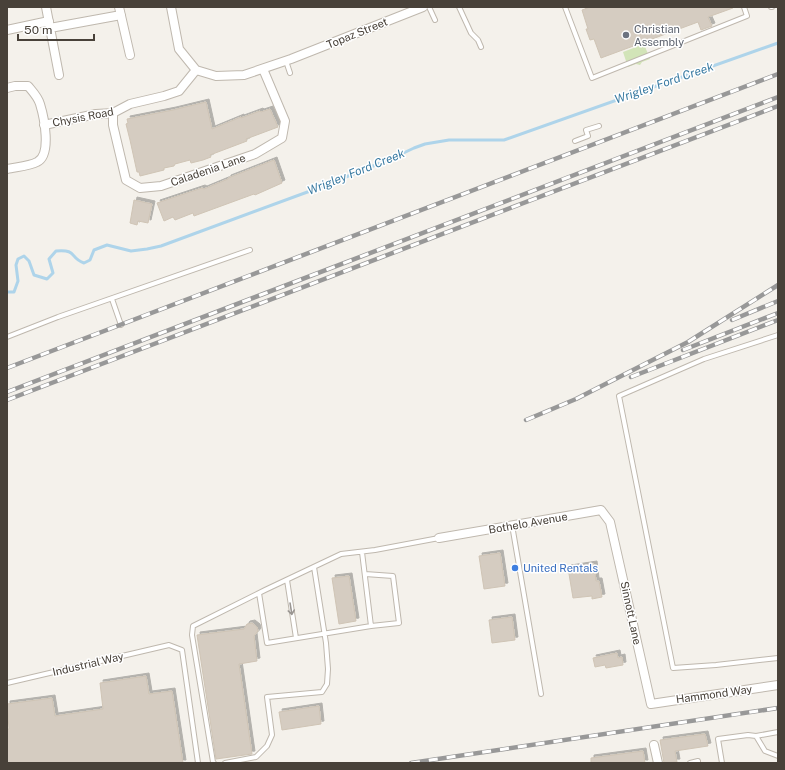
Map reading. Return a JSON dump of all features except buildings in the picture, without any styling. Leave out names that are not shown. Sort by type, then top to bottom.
[{"type":"street","points":[[46,7],[59,75]]},
{"type":"street","points":[[171,7],[179,49],[196,70]]},
{"type":"street","name":"Topaz Street","points":[[196,70],[216,76],[244,75],[288,60],[423,7]]},
{"type":"street","points":[[7,30],[50,24],[120,11],[130,55]]},
{"type":"street","name":"Caladenia Lane","points":[[113,113],[113,125],[126,180],[140,188],[160,186],[255,154],[282,138],[285,121],[263,68]]},
{"type":"street","name":"Chysis Road","points":[[7,88],[15,86],[28,86],[36,94],[40,104],[44,125],[96,114],[113,113],[130,104],[179,91],[196,70]]},
{"type":"street","points":[[7,169],[38,162],[43,156],[46,147],[44,125]]},
{"type":"street","name":"Bothelo Avenue","points":[[439,538],[601,510],[610,522]]},
{"type":"street","name":"Sinnott Lane","points":[[610,522],[651,704]]},
{"type":"street","name":"Hammond Way","points":[[651,704],[778,685]]},
{"type":"street","points":[[654,745],[658,763]]},
{"type":"lane","points":[[429,7],[435,20]]},
{"type":"lane","points":[[459,7],[471,33],[478,40],[481,47]]},
{"type":"lane","points":[[565,7],[592,78],[747,16],[744,7]]},
{"type":"lane","points":[[288,60],[290,73]]},
{"type":"lane","points":[[575,141],[588,136],[586,130],[599,126]]},
{"type":"lane","points":[[7,337],[250,250]]},
{"type":"lane","points":[[112,299],[121,325]]},
{"type":"lane","points":[[778,335],[704,359],[619,396],[673,668],[778,658]]},
{"type":"lane","points":[[512,526],[541,694]]},
{"type":"lane","points":[[214,763],[192,635],[193,626],[341,554],[362,552],[439,538]]},
{"type":"lane","points":[[362,552],[372,626]]},
{"type":"lane","points":[[225,763],[256,757],[267,746],[272,735],[267,697],[322,692],[327,684],[328,669],[314,567]]},
{"type":"lane","points":[[259,593],[267,643],[399,623],[393,576],[365,574]]},
{"type":"lane","points":[[286,580],[296,638]]},
{"type":"lane","name":"Industrial Way","points":[[7,683],[169,645],[182,650],[198,763]]},
{"type":"lane","points":[[722,763],[718,739],[748,735],[756,736],[778,732]]},
{"type":"lane","points":[[756,736],[765,751],[778,756]]},
{"type":"lane","points":[[690,763],[698,761],[698,763]]},
{"type":"green space","points":[[644,44],[650,59],[642,62],[640,65],[636,64],[628,67],[623,52]]},
{"type":"waterway","name":"Wrigley Ford Creek","points":[[7,292],[14,292],[18,281],[16,265],[18,259],[24,256],[29,261],[34,275],[47,279],[53,273],[49,259],[56,251],[68,251],[76,259],[84,263],[90,260],[94,250],[107,245],[131,251],[161,246],[321,187],[425,144],[449,140],[504,140],[778,43]]},
{"type":"railway","points":[[7,368],[778,74]]},
{"type":"railway","points":[[7,392],[778,97]]},
{"type":"railway","points":[[7,400],[778,106]]},
{"type":"railway","points":[[526,420],[576,399],[688,342],[778,285]]},
{"type":"railway","points":[[732,320],[778,301]]},
{"type":"railway","points":[[683,350],[778,313]]},
{"type":"railway","points":[[631,377],[778,320]]},
{"type":"railway","points":[[411,763],[778,708]]},
{"type":"place","name":"Christian Assembly","points":[[626,35]]},
{"type":"place","name":"United Rentals","points":[[515,568]]}]
